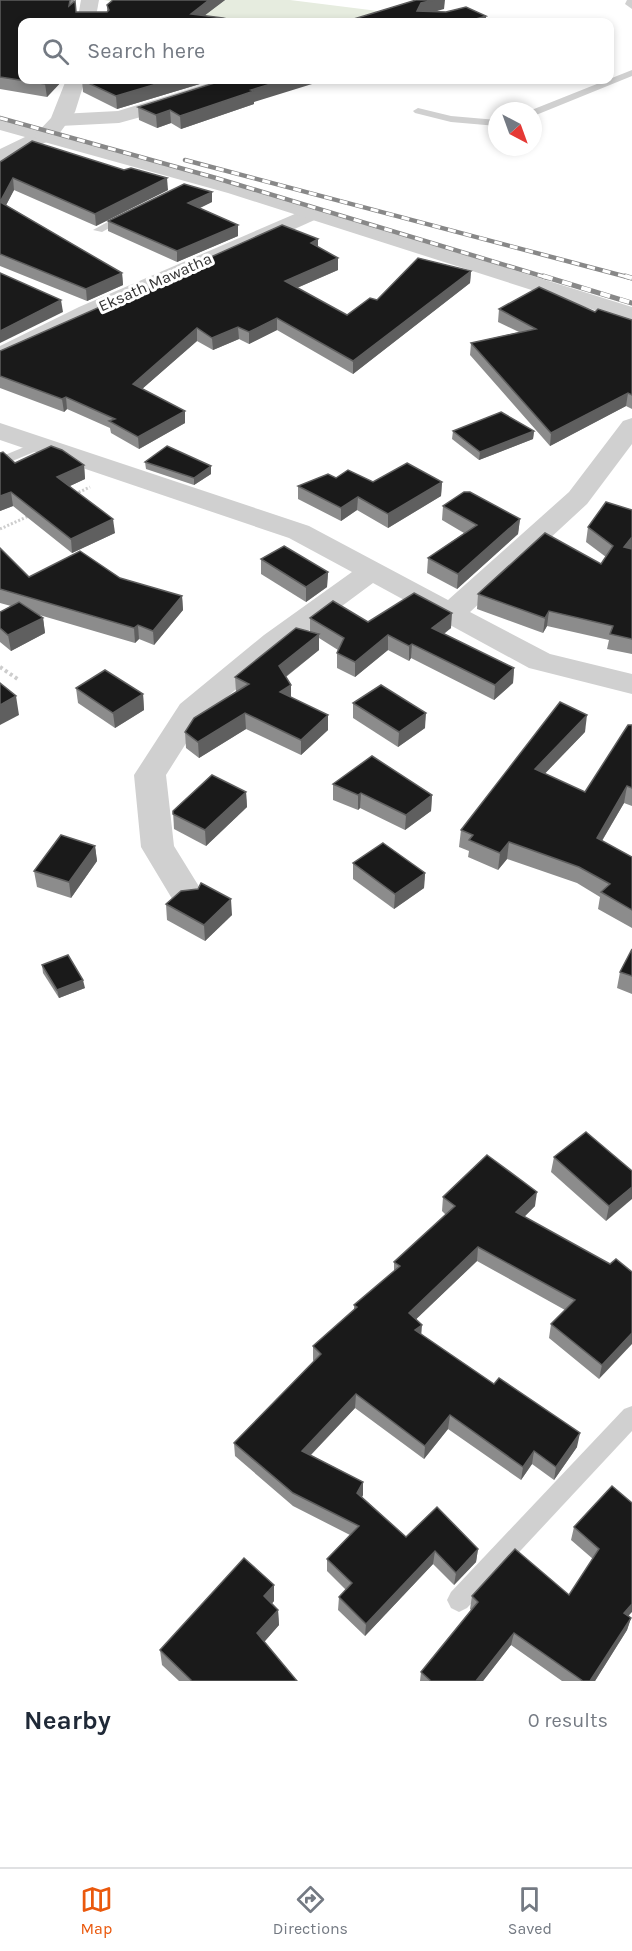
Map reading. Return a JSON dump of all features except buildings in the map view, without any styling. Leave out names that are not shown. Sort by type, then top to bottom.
[{"type":"street","points":[[90,0],[90,18]]},
{"type":"street","points":[[0,158],[52,131],[71,98],[74,84]]},
{"type":"street","points":[[60,120],[119,117],[224,84]]},
{"type":"street","points":[[0,124],[312,213],[632,315]]},
{"type":"street","name":"Eksath Mawatha","points":[[0,355],[87,312],[312,213]]},
{"type":"street","points":[[65,302],[87,312]]},
{"type":"street","points":[[451,613],[578,498],[632,426]]},
{"type":"street","points":[[0,431],[118,474],[299,532],[540,661],[632,684]]},
{"type":"street","points":[[186,893],[158,847],[150,775],[191,711],[274,642],[372,570]]},
{"type":"lane","points":[[631,0],[629,4],[632,6]]},
{"type":"lane","points":[[614,80],[632,73]]},
{"type":"lane","points":[[542,109],[605,84]]},
{"type":"lane","points":[[418,111],[451,119],[488,122]]},
{"type":"lane","points":[[182,190],[202,182]]},
{"type":"lane","points":[[98,230],[141,209]]},
{"type":"lane","points":[[0,462],[39,445]]},
{"type":"lane","points":[[459,1600],[632,1416]]},
{"type":"path","points":[[71,496],[118,474]]},
{"type":"path","points":[[0,530],[35,513]]},
{"type":"path","points":[[0,667],[19,680]]},
{"type":"shaded area","points":[[104,0],[290,0],[386,12],[375,18],[192,18]]},
{"type":"railway","points":[[0,118],[216,178],[548,278]]},
{"type":"railway","points":[[185,160],[631,278]]},
{"type":"railway","points":[[543,276],[632,303]]},
{"type":"railway","points":[[625,276],[632,278]]}]
